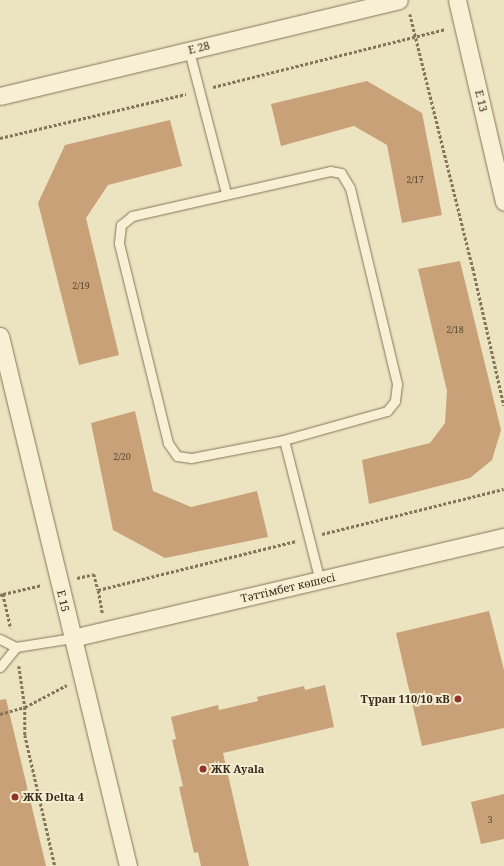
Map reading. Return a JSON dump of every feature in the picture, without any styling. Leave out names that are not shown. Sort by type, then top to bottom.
[{"type":"street","name":"E 13","points":[[457,0],[504,202]]},
{"type":"street","name":"E 28","points":[[0,96],[189,51],[403,4]]},
{"type":"street","name":"E 15","points":[[0,336],[128,866]]},
{"type":"street","name":"Тәттімбет көшесі","points":[[72,638],[504,537]]},
{"type":"lane","points":[[189,51],[198,91],[226,193]]},
{"type":"lane","points":[[330,171],[341,173],[350,188],[396,384],[395,400],[387,411],[284,440],[191,458],[177,456],[168,443],[121,250],[121,225],[132,216],[226,193],[330,171]]},
{"type":"lane","points":[[284,440],[320,581]]},
{"type":"lane","points":[[0,638],[16,647],[72,638]]},
{"type":"lane","points":[[0,667],[16,647]]},
{"type":"path","points":[[403,4],[416,35],[504,406]]},
{"type":"path","points":[[0,138],[198,91],[416,35],[463,25]]},
{"type":"path","points":[[105,630],[98,590],[504,489]]},
{"type":"path","points":[[0,595],[3,594],[16,647],[25,707],[25,736],[55,866]]},
{"type":"path","points":[[0,714],[25,707],[82,677]]},
{"type":"building","points":[[367,81],[422,113],[442,215],[402,223],[387,145],[354,126],[281,146],[271,104]]},
{"type":"building","points":[[170,120],[182,166],[108,185],[86,218],[119,355],[79,365],[38,203],[65,145]]},
{"type":"building","points":[[460,261],[501,430],[492,460],[470,478],[369,504],[362,460],[430,443],[445,423],[447,391],[418,269]]},
{"type":"building","points":[[135,411],[153,491],[191,507],[257,491],[268,537],[165,558],[113,530],[91,423]]},
{"type":"building","name":"Тұран 110/10 кВ","points":[[489,611],[504,670],[504,728],[422,746],[396,633]]},
{"type":"building","name":"ЖК Ayala","points":[[325,685],[334,727],[223,753],[249,866],[201,866],[198,852],[194,853],[179,787],[183,786],[172,740],[176,739],[171,717],[218,705],[219,710],[258,701],[257,697],[304,686],[305,690]]},
{"type":"building","name":"ЖК Delta 4","points":[[6,699],[46,866],[0,866],[0,700]]},
{"type":"building","points":[[504,794],[504,839],[481,844],[471,802]]},
{"type":"place","name":"Тұран 110/10 кВ","points":[[458,699]]},
{"type":"place","name":"ЖК Ayala","points":[[203,769]]},
{"type":"place","name":"ЖК Delta 4","points":[[15,797]]}]
